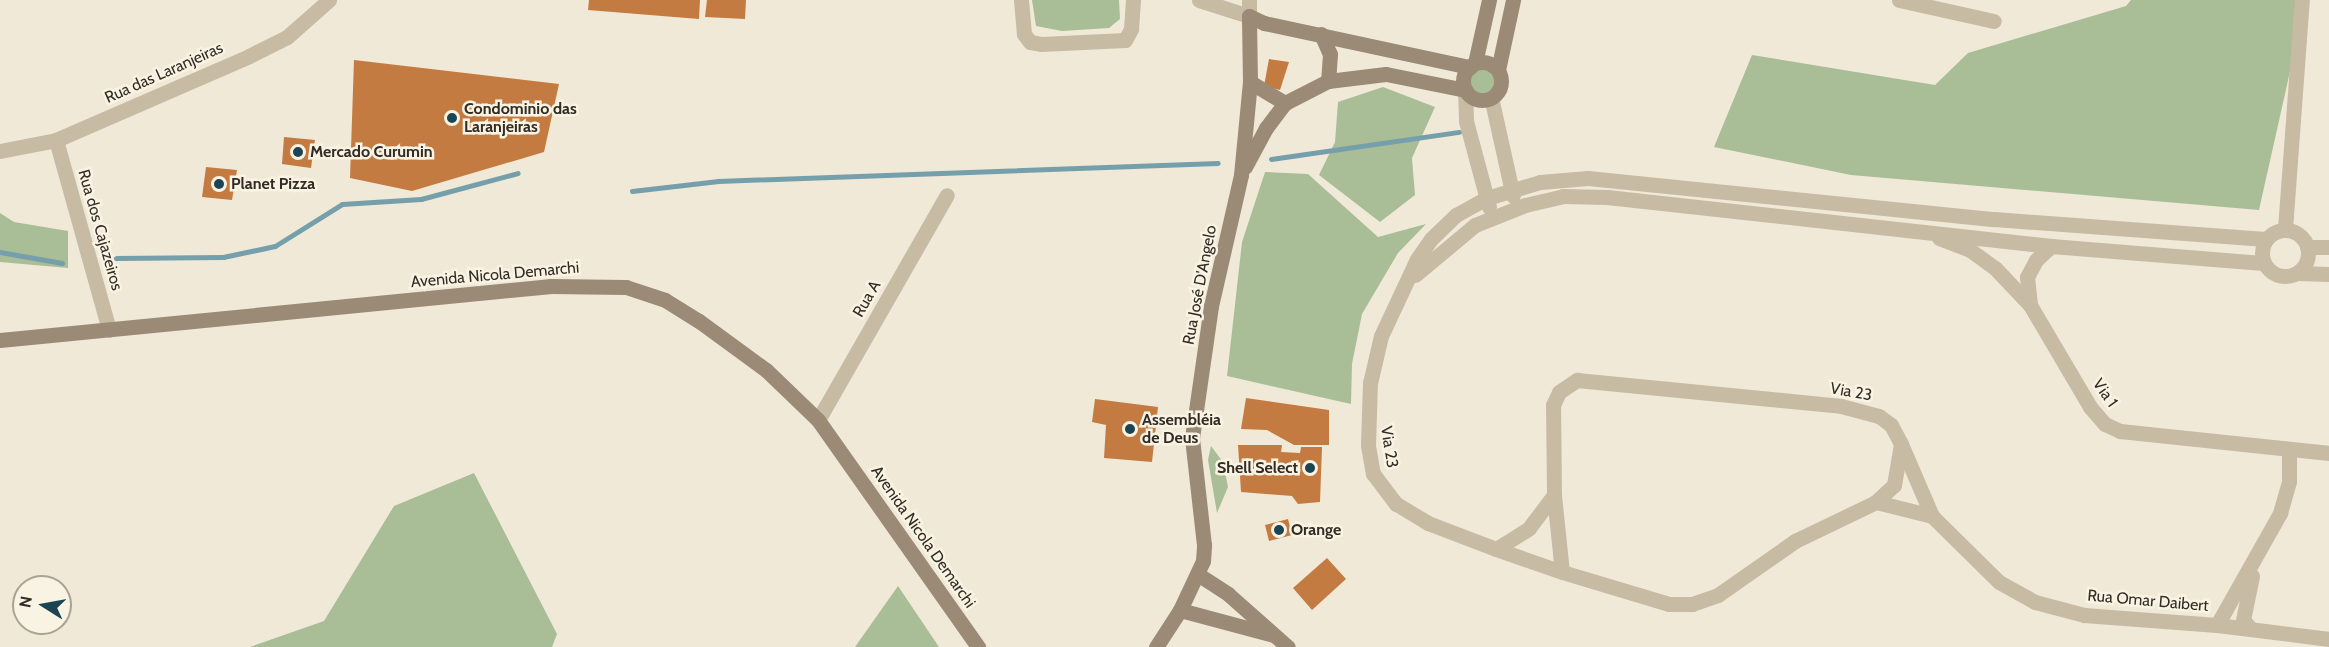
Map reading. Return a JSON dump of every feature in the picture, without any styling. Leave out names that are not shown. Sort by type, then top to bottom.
[{"type":"street","name":"Rua das Laranjeiras","points":[[0,151],[56,140],[287,37],[329,0]]},
{"type":"street","points":[[1021,0],[1024,34],[1030,42],[1041,45],[1125,40],[1131,29],[1133,0]]},
{"type":"street","points":[[1199,0],[1264,23],[1472,65],[1488,63],[1498,70]]},
{"type":"street","name":"Rua José D'Angelo","points":[[1198,575],[1204,545],[1192,438],[1211,306],[1241,176],[1250,82],[1249,0]]},
{"type":"street","points":[[1489,0],[1472,65],[1463,77],[1466,121],[1492,216]]},
{"type":"street","points":[[1241,176],[1266,128],[1285,103],[1328,81],[1386,74],[1465,90],[1474,98],[1491,97],[1499,88],[1498,70],[1513,0]]},
{"type":"street","points":[[1899,0],[1994,21]]},
{"type":"street","points":[[2284,229],[2302,0]]},
{"type":"street","points":[[1321,34],[1330,54],[1328,81]]},
{"type":"street","points":[[1250,82],[1285,103]]},
{"type":"street","points":[[1491,97],[1517,208]]},
{"type":"street","name":"Rua dos Cajazeiros","points":[[56,140],[109,330]]},
{"type":"street","name":"Via 23","points":[[1562,572],[1554,495],[1553,405],[1559,392],[1577,380],[1841,406],[1879,416],[1891,425],[1901,444],[1894,485],[1876,501],[1796,541],[1718,595],[1692,604],[1669,604],[1562,572],[1428,523],[1396,504],[1373,474],[1368,446],[1370,383],[1381,336],[1431,239],[1456,215],[1487,198],[1511,189],[1558,179],[1588,178],[2079,225],[2265,239]]},
{"type":"street","name":"Rua A","points":[[818,420],[947,195]]},
{"type":"street","name":"Via 23","points":[[1405,286],[1457,236],[1492,216],[1563,196],[1606,197],[2051,246],[2263,263]]},
{"type":"street","points":[[1988,263],[1997,239],[2011,227],[2070,230],[2079,225]]},
{"type":"street","points":[[2297,273],[2307,261],[2307,247],[2299,234],[2284,229],[2265,239],[2263,263],[2278,276],[2297,273],[2329,274]]},
{"type":"street","name":"Via 1","points":[[1920,230],[1970,250],[1988,263],[2030,305],[2090,406],[2105,424],[2120,431],[2289,451],[2329,453]]},
{"type":"street","points":[[2030,305],[2027,277],[2036,260],[2051,246]]},
{"type":"street","points":[[2307,247],[2329,247]]},
{"type":"street","name":"Avenida Nicola Demarchi","points":[[0,340],[551,286],[626,287],[665,300],[699,321],[766,370],[818,420],[978,647]]},
{"type":"street","name":"Rua Omar Daibert","points":[[1901,444],[1932,516],[1999,582],[2036,602],[2084,615],[2217,625],[2329,639]]},
{"type":"street","points":[[2217,625],[2280,513],[2289,482],[2289,451]]},
{"type":"street","points":[[1496,549],[1528,528],[1554,495]]},
{"type":"street","points":[[1876,501],[1932,516]]},
{"type":"street","points":[[2251,629],[2243,620],[2259,550]]},
{"type":"street","points":[[1156,647],[1180,610],[1198,575],[1228,594],[1288,647]]},
{"type":"street","points":[[1180,610],[1277,636]]},
{"type":"green space","points":[[1032,0],[1119,0],[1120,19],[1109,28],[1062,31],[1036,26]]},
{"type":"green space","points":[[2131,0],[2306,0],[2259,210],[1851,175],[1714,147],[1752,55],[1935,85],[1968,53],[2126,6]]},
{"type":"green space","points":[[1482,66],[1492,70],[1496,80],[1492,90],[1482,94],[1472,90],[1468,80],[1472,70]]},
{"type":"green space","points":[[1383,87],[1435,107],[1412,158],[1415,195],[1380,222],[1319,175],[1335,142],[1338,102]]},
{"type":"green space","points":[[1265,172],[1308,174],[1378,237],[1426,224],[1398,253],[1362,314],[1352,364],[1351,404],[1227,376],[1242,242]]},
{"type":"green space","points":[[0,213],[14,222],[68,231],[68,268],[0,262]]},
{"type":"green space","points":[[1211,446],[1223,462],[1228,487],[1217,513],[1208,460]]},
{"type":"green space","points":[[474,473],[557,634],[552,647],[250,647],[324,621],[394,506]]},
{"type":"green space","points":[[898,586],[939,647],[855,647]]},
{"type":"building","points":[[589,0],[700,0],[699,19],[588,10]]},
{"type":"building","points":[[707,0],[746,0],[745,19],[705,17]]},
{"type":"building","points":[[1269,59],[1289,62],[1280,90],[1264,86]]},
{"type":"building","name":"Condominio das Laranjeiras","points":[[354,60],[559,84],[544,152],[412,191],[350,178]]},
{"type":"building","name":"Mercado Curumin","points":[[284,137],[315,140],[311,168],[282,164]]},
{"type":"building","name":"Planet Pizza","points":[[206,167],[237,170],[232,200],[202,197]]},
{"type":"building","points":[[1246,398],[1329,410],[1329,445],[1294,445],[1267,430],[1241,429]]},
{"type":"building","name":"Assembléia de Deus","points":[[1095,399],[1158,407],[1152,462],[1104,458],[1106,425],[1092,422]]},
{"type":"building","points":[[1238,445],[1282,445],[1281,452],[1300,453],[1301,447],[1322,447],[1320,502],[1298,504],[1292,496],[1241,492]]},
{"type":"building","name":"Orange","points":[[1288,519],[1292,535],[1269,541],[1265,525]]},
{"type":"building","points":[[1327,558],[1346,579],[1312,610],[1293,588]]},
{"type":"waterway","points":[[1271,159],[1459,132]]},
{"type":"waterway","points":[[632,191],[718,181],[1218,163]]},
{"type":"waterway","points":[[115,258],[223,257],[275,246],[342,204],[421,199],[518,173]]},
{"type":"waterway","points":[[0,252],[62,263]]},
{"type":"place","name":"Condominio das Laranjeiras","points":[[452,118]]},
{"type":"place","name":"Mercado Curumin","points":[[298,152]]},
{"type":"place","name":"Planet Pizza","points":[[219,184]]},
{"type":"place","name":"Assembléia de Deus","points":[[1130,429]]},
{"type":"place","name":"Shell Select","points":[[1310,468]]},
{"type":"place","name":"Orange","points":[[1279,530]]}]
